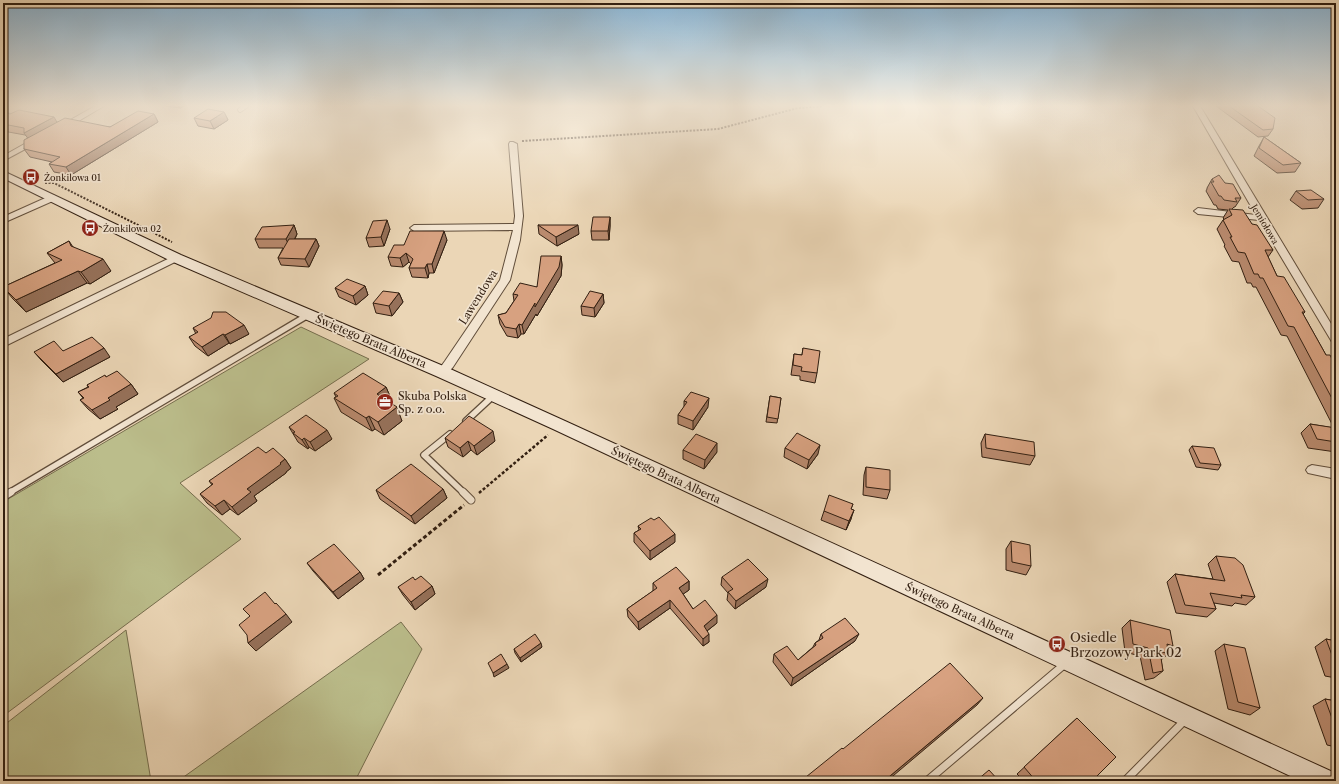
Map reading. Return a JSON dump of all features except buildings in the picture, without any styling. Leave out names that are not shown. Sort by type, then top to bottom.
[{"type":"street","points":[[3,159],[33,143]]},
{"type":"street","name":"Lawendowa","points":[[442,372],[449,364],[505,280],[516,240],[519,216],[518,143]]},
{"type":"street","name":"Jemiołowa","points":[[1218,143],[1336,340]]},
{"type":"street","name":"Świętego Brata Alberta","points":[[3,174],[176,258],[442,372],[1327,781]]},
{"type":"street","points":[[3,220],[52,198]]},
{"type":"street","points":[[1198,211],[1262,218]]},
{"type":"street","points":[[414,228],[517,227]]},
{"type":"street","points":[[3,342],[176,258]]},
{"type":"street","points":[[1312,470],[1336,474]]},
{"type":"lane","points":[[3,497],[308,314]]},
{"type":"lane","points":[[460,426],[493,396]]},
{"type":"lane","points":[[454,431],[424,455],[471,500]]},
{"type":"lane","points":[[926,781],[1067,662]]},
{"type":"lane","points":[[1124,781],[1188,717]]},
{"type":"green space","points":[[301,327],[369,359],[180,483],[241,539],[3,716],[3,502]]},
{"type":"green space","points":[[401,622],[422,649],[355,781],[178,781]]},
{"type":"green space","points":[[126,630],[151,781],[3,781],[3,726]]},
{"type":"place","name":"Żonkilowa 01","points":[[31,177]]},
{"type":"place","name":"Żonkilowa 02","points":[[90,228]]},
{"type":"place","name":"Skuba Polska Sp. z o.o.","points":[[385,402]]},
{"type":"place","name":"Osiedle Brzozowy Park 02","points":[[1057,644]]}]
